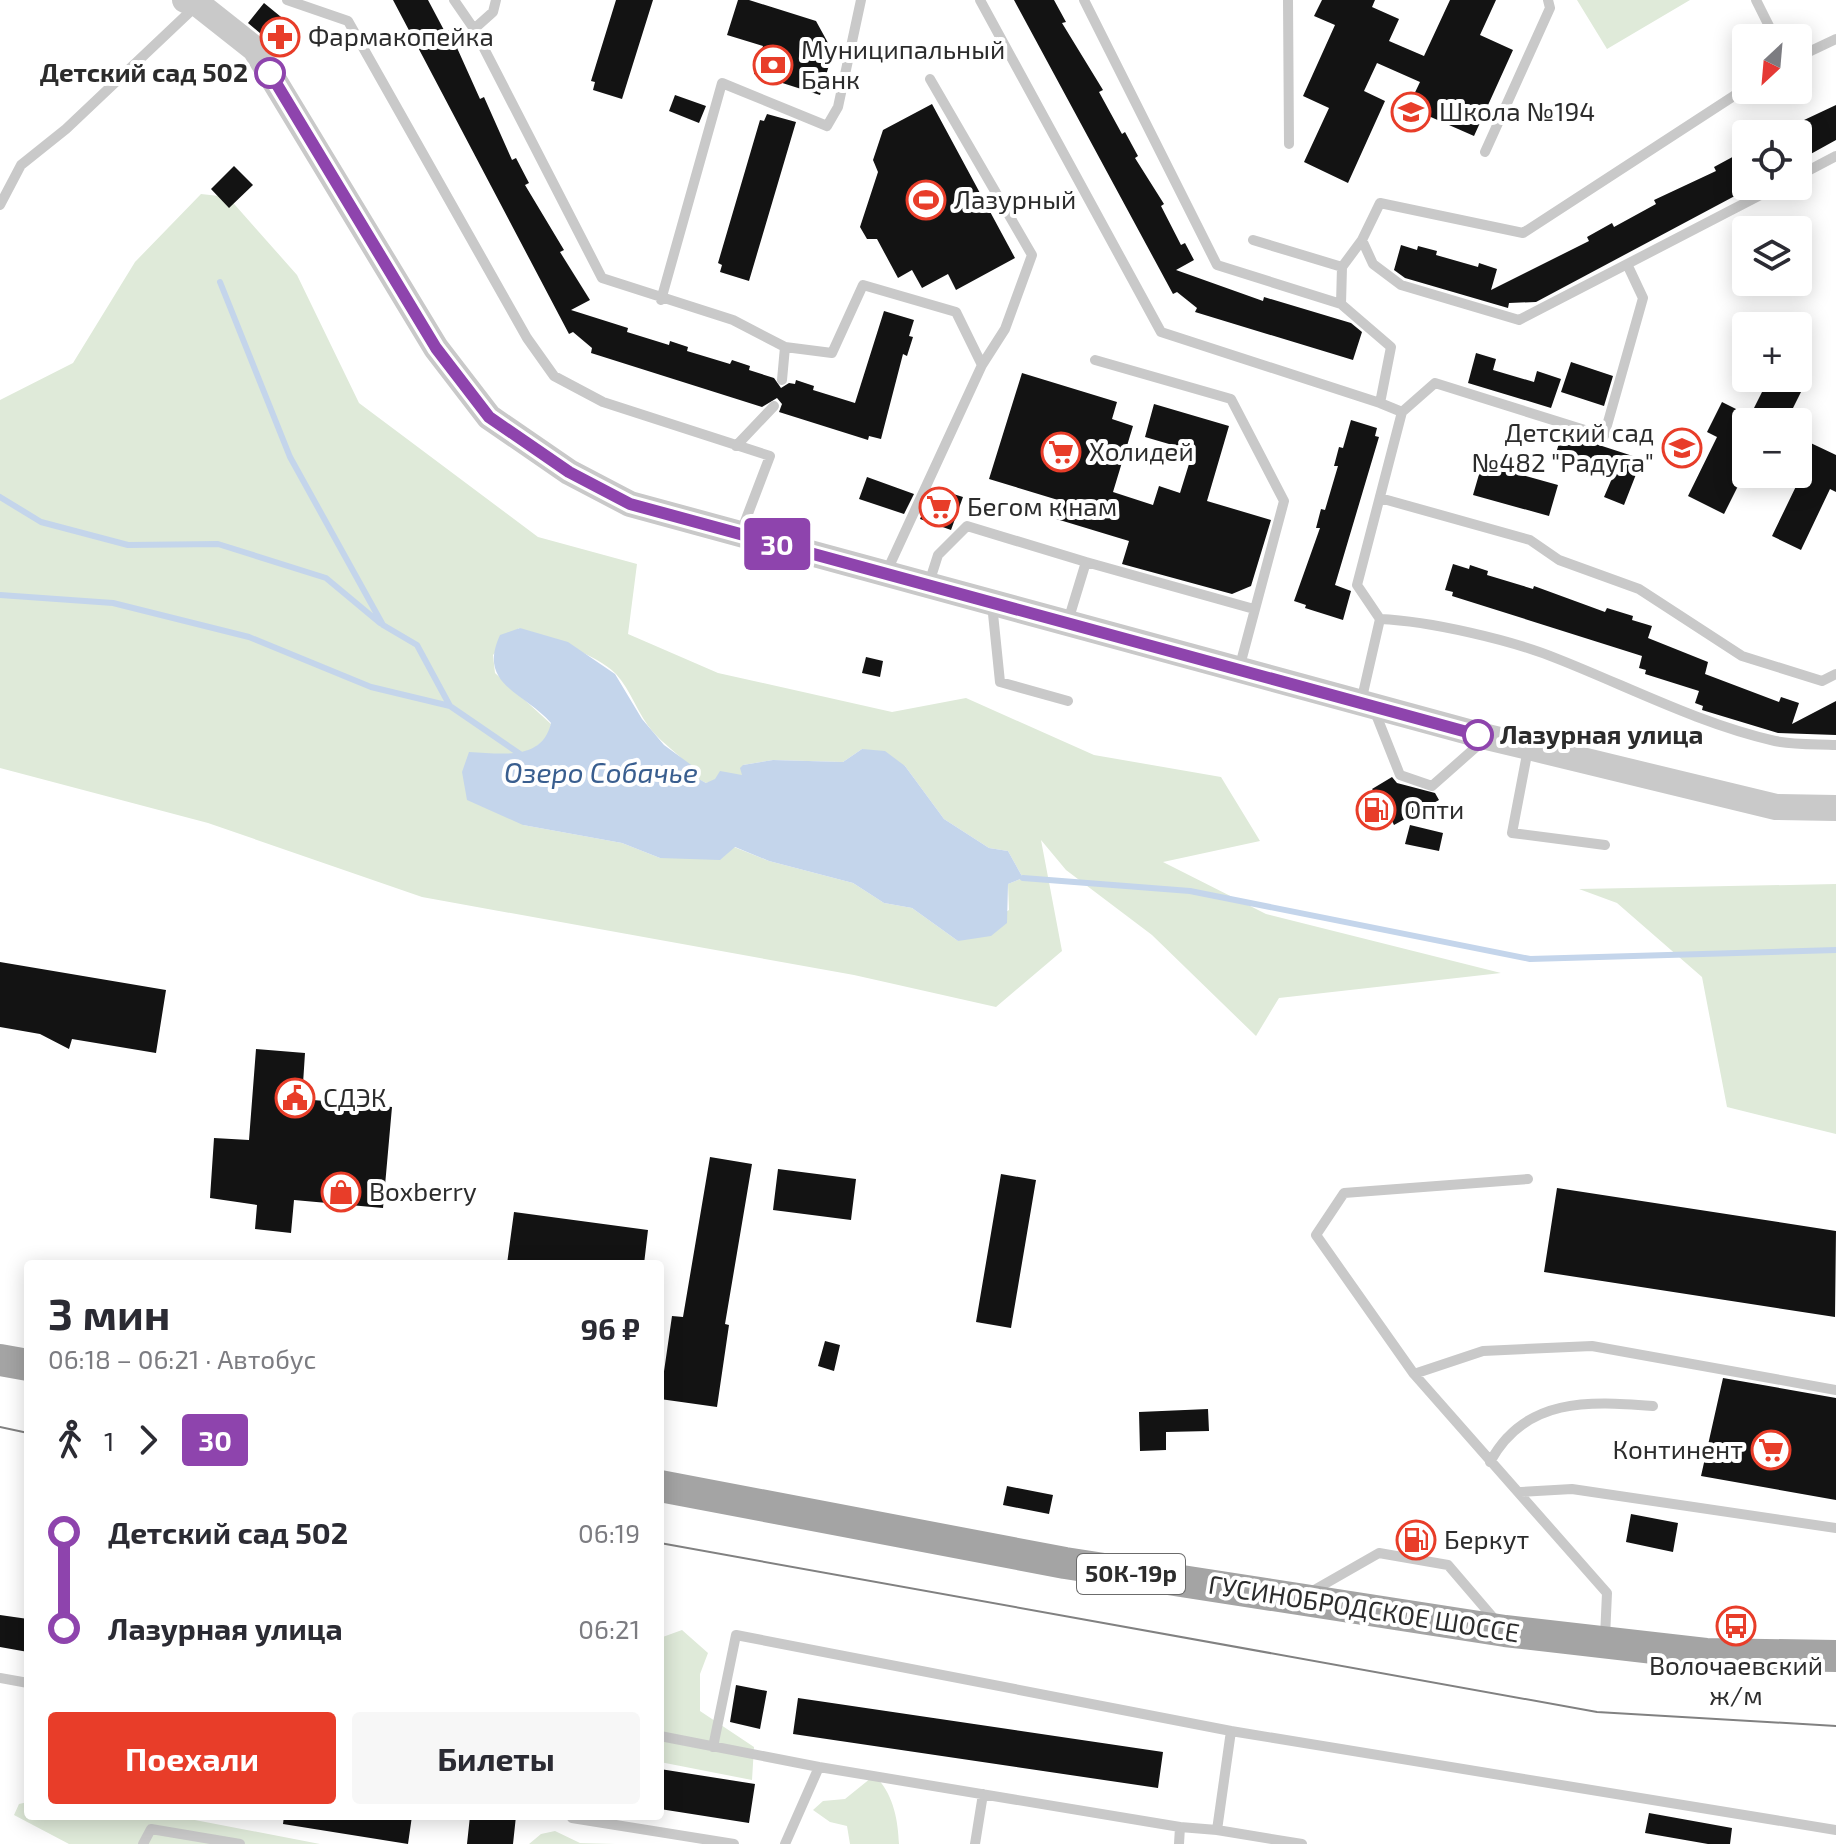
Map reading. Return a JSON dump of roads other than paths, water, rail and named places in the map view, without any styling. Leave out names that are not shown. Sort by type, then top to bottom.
[{"type":"main road","points":[[0,1360],[24,1364]]},
{"type":"main road","name":"ГУСИНОБРОДСКОЕ ШОССЕ","points":[[664,1487],[1065,1563],[1505,1631],[1706,1654],[1836,1656]]},
{"type":"street","points":[[204,6],[255,49],[436,348],[489,417],[569,472],[630,504],[1487,737],[1776,807],[1821,811],[1836,808]]},
{"type":"lane","points":[[287,0],[348,21],[527,338],[554,376],[603,402],[770,456],[740,533]]},
{"type":"lane","points":[[454,0],[474,29],[602,278],[661,300],[733,320],[785,347],[832,353],[863,285],[956,312],[982,365]]},
{"type":"lane","points":[[474,29],[493,12],[496,0]]},
{"type":"lane","points":[[661,300],[722,83],[827,126],[838,107],[861,0]]},
{"type":"lane","points":[[980,0],[1161,332],[1402,412]]},
{"type":"lane","points":[[1084,0],[1217,265],[1341,304],[1391,347],[1380,403]]},
{"type":"lane","points":[[1288,0],[1289,144]]},
{"type":"lane","points":[[1485,152],[1550,8],[1548,0]]},
{"type":"lane","points":[[1756,0],[1768,24]]},
{"type":"lane","points":[[0,205],[21,165],[204,6]]},
{"type":"lane","points":[[1812,50],[1836,39]]},
{"type":"lane","points":[[886,573],[982,365],[1005,329],[1032,255],[930,79]]},
{"type":"lane","points":[[1341,304],[1342,267],[1362,240],[1380,203],[1523,233],[1732,97]]},
{"type":"lane","points":[[1812,169],[1836,156]]},
{"type":"lane","points":[[1362,240],[1373,264],[1401,285],[1519,320],[1751,200]]},
{"type":"lane","points":[[1253,240],[1342,267]]},
{"type":"lane","points":[[1487,737],[1432,786],[1400,775],[1367,704],[1380,619],[1357,585],[1402,412],[1435,383],[1604,436],[1643,298],[1627,264]]},
{"type":"lane","points":[[782,380],[785,347]]},
{"type":"lane","points":[[1095,360],[1231,399],[1284,501],[1238,670]]},
{"type":"lane","points":[[736,446],[774,406]]},
{"type":"lane","points":[[1380,498],[1530,540],[1559,560],[1639,589],[1742,656],[1822,681],[1836,674]]},
{"type":"lane","points":[[928,585],[938,555],[967,526],[1254,609]]},
{"type":"lane","points":[[1068,623],[1086,562]]},
{"type":"lane","points":[[992,602],[1000,682],[1068,701]]},
{"type":"lane","points":[[1380,619],[1433,625],[1555,657],[1645,697],[1776,741],[1836,745]]},
{"type":"lane","points":[[1528,747],[1512,833],[1605,845]]},
{"type":"lane","points":[[1528,1179],[1344,1193],[1316,1235],[1414,1374],[1607,1593],[1605,1643]]},
{"type":"lane","points":[[1414,1374],[1483,1351],[1592,1346],[1836,1390]]},
{"type":"lane","points":[[1490,1462],[1501,1440],[1548,1411],[1588,1401],[1653,1406]]},
{"type":"lane","points":[[1521,1492],[1572,1489],[1836,1528]]},
{"type":"lane","points":[[1298,1599],[1379,1553],[1448,1565],[1505,1631]]},
{"type":"lane","points":[[713,1747],[736,1635],[1231,1731],[1836,1830]]},
{"type":"lane","points":[[0,1678],[24,1682]]},
{"type":"lane","points":[[1217,1830],[1231,1731]]},
{"type":"lane","points":[[664,1737],[819,1767],[1180,1827],[1302,1844]]},
{"type":"lane","points":[[785,1844],[819,1767]]},
{"type":"lane","points":[[975,1844],[983,1794]]},
{"type":"lane","points":[[584,1820],[734,1844]]},
{"type":"lane","points":[[1179,1844],[1180,1827]]},
{"type":"lane","points":[[143,1844],[151,1829],[240,1844]]},
{"type":"water","name":"Озеро Собачье","points":[[520,628],[568,642],[615,674],[642,719],[664,745],[694,767],[695,777],[706,783],[715,779],[720,771],[742,775],[740,768],[743,765],[773,760],[843,762],[862,749],[885,751],[905,766],[944,819],[989,848],[1008,851],[1023,878],[1008,884],[1007,923],[991,936],[958,941],[912,908],[884,903],[853,883],[769,861],[735,847],[720,860],[660,858],[622,843],[523,825],[467,800],[462,772],[469,752],[506,754],[529,750],[539,744],[551,723],[507,686],[494,665],[494,652],[500,635]]},
{"type":"waterway","points":[[220,282],[290,457],[383,625],[417,645],[450,706],[520,754]]},
{"type":"waterway","points":[[0,497],[41,522],[128,545],[218,544],[326,578],[380,623]]},
{"type":"waterway","points":[[0,595],[113,603],[249,637],[371,687],[450,706]]},
{"type":"waterway","points":[[1023,878],[1190,891],[1530,959],[1836,950]]},
{"type":"tram line","points":[[0,1427],[24,1432]]},
{"type":"tram line","points":[[664,1544],[1597,1712],[1836,1726]]},
{"type":"place","name":"Фармакопейка","points":[[280,37]]},
{"type":"place","name":"Муниципальный Банк","points":[[773,65]]},
{"type":"place","name":"Детский сад 502","points":[[270,73]]},
{"type":"place","name":"Школа №194","points":[[1411,112]]},
{"type":"place","name":"Лазурный","points":[[926,200]]},
{"type":"place","name":"Детский сад №482 \"Радуга\"","points":[[1682,448]]},
{"type":"place","name":"Холидей","points":[[1061,452]]},
{"type":"place","name":"Бегом к нам","points":[[939,507]]},
{"type":"place","name":"Лазурная улица","points":[[1478,735]]},
{"type":"place","name":"Опти","points":[[1376,810]]},
{"type":"place","name":"СДЭК","points":[[295,1098]]},
{"type":"place","name":"Boxberry","points":[[341,1192]]},
{"type":"place","name":"Континент","points":[[1771,1450]]},
{"type":"place","name":"Беркут","points":[[1416,1540]]},
{"type":"place","name":"Волочаевский ж/м","points":[[1736,1626]]}]
